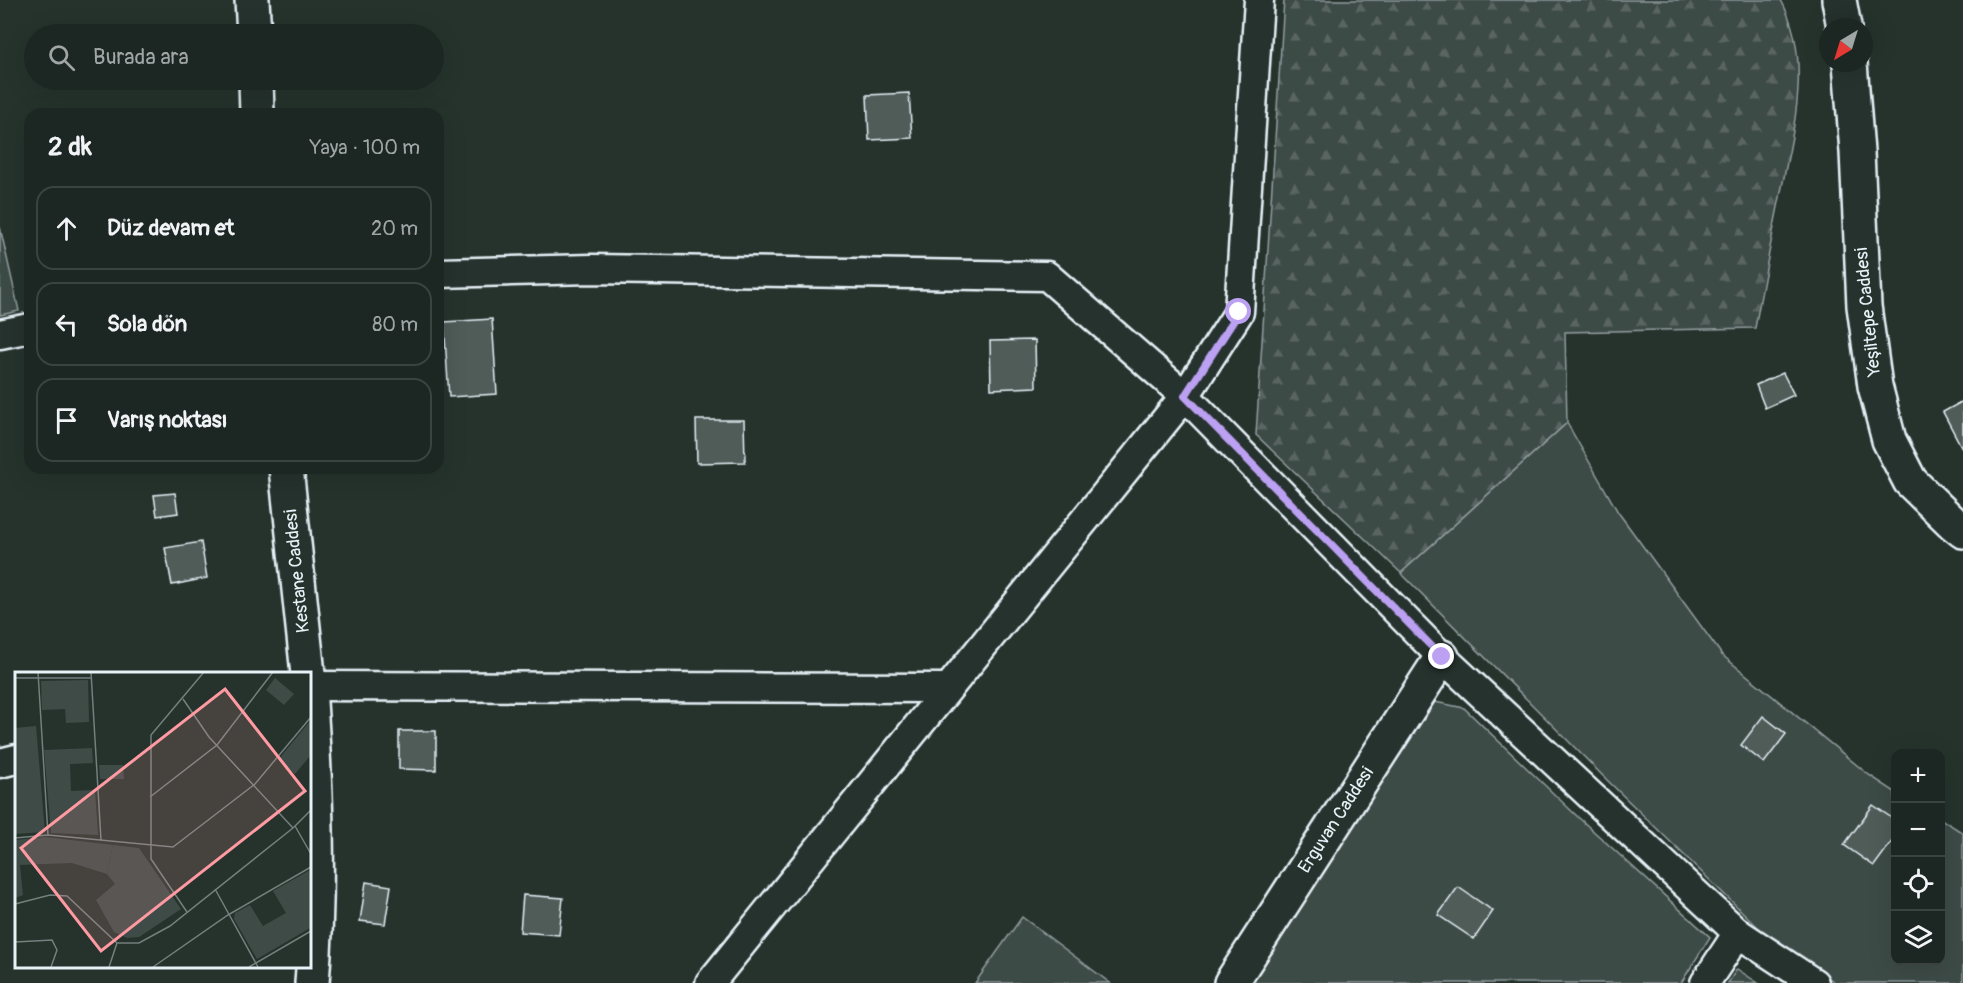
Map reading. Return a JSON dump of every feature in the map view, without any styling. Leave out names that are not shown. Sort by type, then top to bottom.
[{"type":"street","points":[[252,0],[253,24]]},
{"type":"street","points":[[710,983],[1185,396],[1239,312],[1259,0]]},
{"type":"street","points":[[1839,0],[1842,18]]},
{"type":"street","name":"Yeşiltepe Caddesi","points":[[1851,72],[1864,306],[1875,386],[1889,440],[1910,481],[1963,531]]},
{"type":"street","points":[[256,90],[257,108]]},
{"type":"street","points":[[444,273],[592,269],[1047,276],[1185,396],[1442,657],[1738,933],[1814,983]]},
{"type":"street","points":[[0,334],[24,329]]},
{"type":"street","name":"Kestane Caddesi","points":[[287,474],[308,672]]},
{"type":"street","name":"Erguvan Caddesi","points":[[1231,983],[1442,657]]},
{"type":"street","points":[[310,686],[948,688]]},
{"type":"street","points":[[310,700],[315,771],[316,867],[312,983]]},
{"type":"street","points":[[0,763],[15,759]]},
{"type":"street","points":[[1705,983],[1738,933]]},
{"type":"green space","points":[[1284,0],[1781,0],[1791,23],[1798,73],[1797,98],[1755,328],[1565,332],[1567,423],[1401,573],[1256,435]]},
{"type":"green space","points":[[0,227],[19,311],[0,315]]},
{"type":"green space","points":[[1567,423],[1618,512],[1722,655],[1869,775],[1891,789],[1891,965],[1945,965],[1945,822],[1963,833],[1963,983],[1836,983],[1762,931],[1608,781],[1401,573]]},
{"type":"green space","points":[[1435,702],[1464,708],[1579,818],[1710,937],[1681,983],[1249,983]]},
{"type":"green space","points":[[1022,917],[1110,983],[975,983]]},
{"type":"green space","points":[[1737,969],[1758,983],[1728,983]]},
{"type":"building","points":[[909,93],[912,138],[869,140],[867,95]]},
{"type":"building","points":[[492,319],[497,394],[449,397],[444,322]]},
{"type":"building","points":[[1035,340],[1036,387],[991,389],[990,341]]},
{"type":"building","points":[[1783,373],[1794,395],[1765,408],[1756,385]]},
{"type":"building","points":[[1963,401],[1963,447],[1962,448],[1943,412]]},
{"type":"building","points":[[696,420],[744,420],[745,462],[697,463]]},
{"type":"building","points":[[175,493],[178,513],[157,516],[154,495]]},
{"type":"building","points":[[201,542],[207,578],[172,585],[165,548]]},
{"type":"building","points":[[1763,716],[1786,734],[1764,763],[1741,745]]},
{"type":"building","points":[[399,731],[436,731],[436,770],[399,769]]},
{"type":"building","points":[[1873,805],[1891,818],[1891,843],[1874,866],[1844,845]]},
{"type":"building","points":[[366,882],[391,886],[385,924],[360,921]]},
{"type":"building","points":[[1458,887],[1493,911],[1474,939],[1438,915]]},
{"type":"building","points":[[523,895],[563,898],[559,935],[520,932]]},
{"type":"route","points":[[1239,312],[1185,396],[1442,657]]}]
